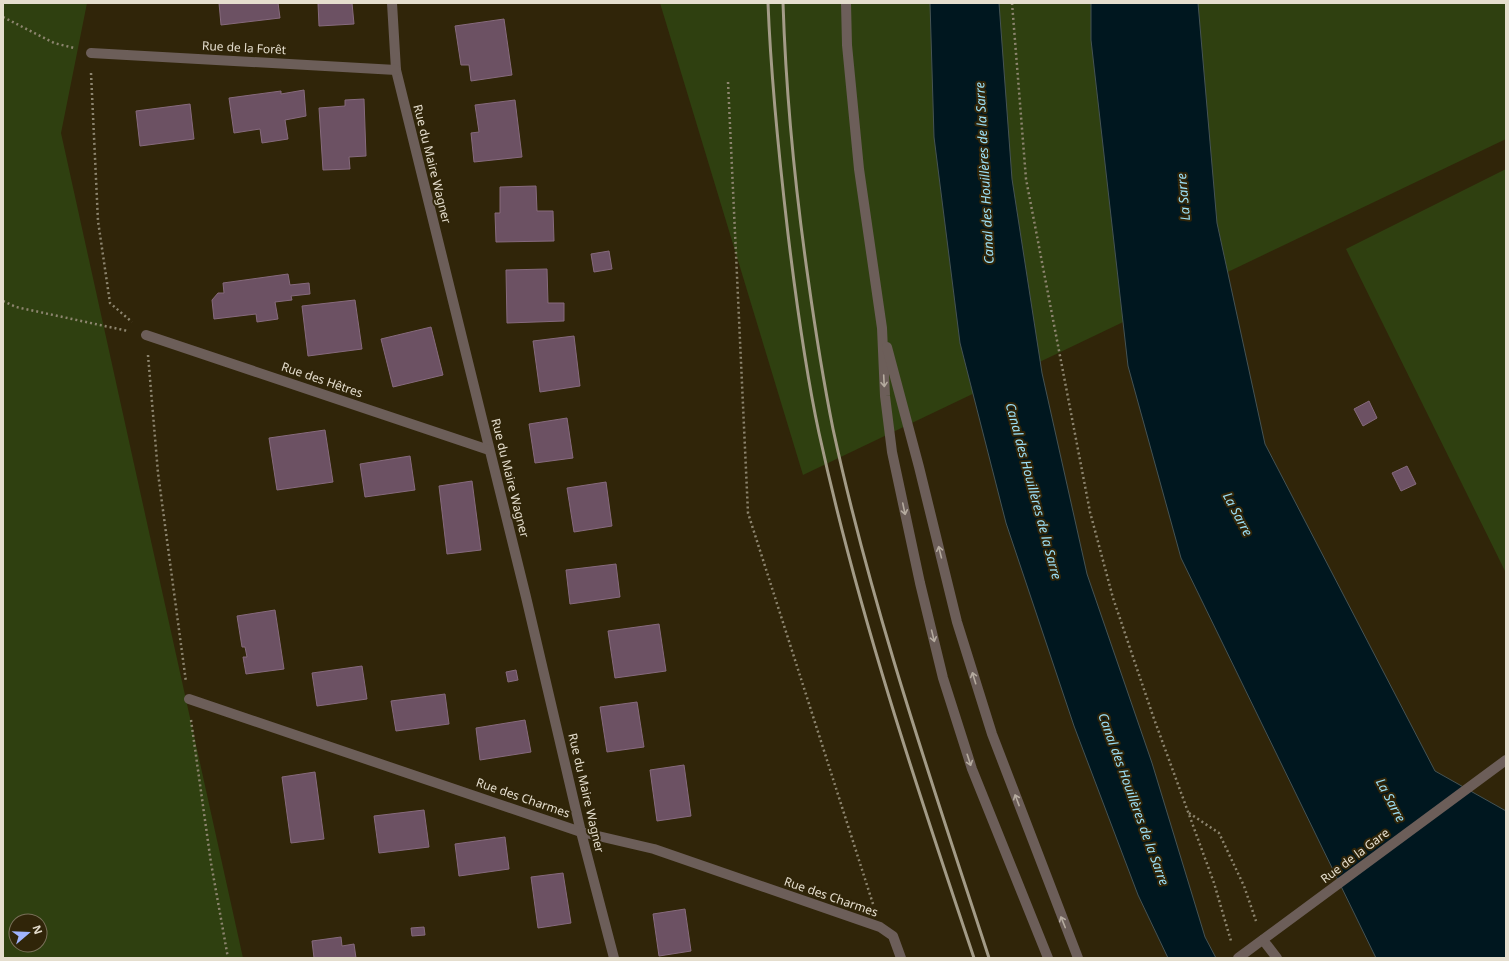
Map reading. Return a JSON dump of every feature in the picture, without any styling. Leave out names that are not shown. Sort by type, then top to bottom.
[{"type":"street","name":"Rue du Maire Wagner","points":[[392,3],[396,70],[526,597],[581,832],[614,958]]},
{"type":"street","points":[[846,3],[847,44],[859,169],[882,328],[885,396],[892,452],[920,583],[943,678],[972,769],[1048,958]]},
{"type":"street","name":"Rue de la Forêt","points":[[91,53],[396,70]]},
{"type":"street","points":[[882,328],[919,467],[959,630],[992,734],[1078,958]]},
{"type":"street","name":"Rue des Hêtres","points":[[146,335],[489,450]]},
{"type":"street","name":"Rue des Charmes","points":[[188,700],[581,832],[654,849],[880,927],[893,936],[901,958]]},
{"type":"street","name":"Rue de la Gare","points":[[1238,958],[1506,760]]},
{"type":"street","points":[[1263,940],[1277,958]]},
{"type":"path","points":[[1012,3],[1026,179],[1090,512],[1113,598],[1152,716],[1189,813],[1214,884],[1226,928],[1238,958]]},
{"type":"path","points":[[3,18],[54,43],[91,53],[98,221],[110,303],[146,335],[158,473],[210,855],[228,958]]},
{"type":"path","points":[[728,82],[748,513],[880,927]]},
{"type":"path","points":[[3,301],[16,307],[146,335]]},
{"type":"path","points":[[1189,813],[1219,833],[1244,886],[1263,940]]},
{"type":"green space","points":[[3,3],[87,3],[61,133],[243,958],[3,958]]},
{"type":"green space","points":[[660,3],[1506,3],[1506,139],[803,475]]},
{"type":"green space","points":[[1506,169],[1506,573],[1346,249]]},
{"type":"water","name":"Canal des Houillères de la Sarre","points":[[930,3],[999,3],[1012,179],[1042,373],[1087,574],[1152,763],[1205,937],[1216,958],[1168,958],[1138,895],[1074,726],[1006,523],[960,343],[934,137]]},
{"type":"water","name":"La Sarre","points":[[1091,3],[1198,3],[1217,223],[1265,444],[1435,771],[1506,811],[1506,958],[1376,958],[1181,558],[1128,366],[1091,40]]},
{"type":"building","points":[[219,3],[278,3],[280,18],[221,25]]},
{"type":"building","points":[[318,3],[352,3],[354,24],[319,26]]},
{"type":"building","points":[[504,19],[512,75],[471,81],[469,65],[461,65],[455,26]]},
{"type":"building","points":[[304,90],[306,116],[285,120],[288,139],[262,143],[260,129],[234,133],[229,98],[281,91],[281,94]]},
{"type":"building","points":[[364,99],[366,156],[349,157],[350,169],[323,170],[319,108],[345,106],[345,100]]},
{"type":"building","points":[[515,100],[522,157],[474,162],[471,133],[479,132],[475,105]]},
{"type":"building","points":[[190,104],[194,139],[140,146],[136,111]]},
{"type":"building","points":[[536,186],[537,211],[553,211],[554,241],[496,242],[495,213],[500,213],[500,187]]},
{"type":"building","points":[[609,251],[612,269],[594,272],[591,254]]},
{"type":"building","points":[[547,269],[548,303],[564,303],[564,321],[507,323],[506,270]]},
{"type":"building","points":[[288,274],[290,285],[309,283],[310,294],[291,296],[292,300],[275,302],[278,319],[257,322],[256,314],[214,319],[212,300],[218,293],[224,293],[223,283]]},
{"type":"building","points":[[355,300],[362,349],[308,356],[302,306]]},
{"type":"building","points":[[431,327],[443,375],[393,387],[381,339]]},
{"type":"building","points":[[574,336],[580,386],[540,392],[533,341]]},
{"type":"building","points":[[1369,401],[1377,418],[1363,426],[1354,409]]},
{"type":"building","points":[[567,418],[573,458],[535,463],[529,424]]},
{"type":"building","points":[[325,430],[333,482],[277,490],[269,438]]},
{"type":"building","points":[[410,456],[415,490],[365,497],[360,464]]},
{"type":"building","points":[[1407,466],[1416,484],[1401,491],[1392,473]]},
{"type":"building","points":[[472,481],[481,550],[447,554],[439,486]]},
{"type":"building","points":[[606,482],[612,526],[574,532],[567,488]]},
{"type":"building","points":[[616,564],[620,597],[570,604],[566,570]]},
{"type":"building","points":[[275,610],[284,669],[246,674],[243,657],[247,657],[245,647],[242,647],[237,616]]},
{"type":"building","points":[[659,624],[666,671],[615,678],[608,631]]},
{"type":"building","points":[[362,666],[367,699],[317,706],[312,673]]},
{"type":"building","points":[[516,670],[518,680],[508,682],[506,672]]},
{"type":"building","points":[[445,694],[449,724],[396,731],[391,701]]},
{"type":"building","points":[[637,702],[644,747],[607,752],[600,707]]},
{"type":"building","points":[[525,720],[531,752],[480,760],[476,728]]},
{"type":"building","points":[[684,765],[691,816],[657,821],[650,770]]},
{"type":"building","points":[[315,772],[324,839],[291,843],[282,777]]},
{"type":"building","points":[[424,810],[429,847],[379,853],[374,816]]},
{"type":"building","points":[[505,837],[509,869],[459,876],[455,844]]},
{"type":"building","points":[[563,873],[571,923],[538,928],[531,877]]},
{"type":"building","points":[[685,909],[691,951],[659,956],[653,914]]},
{"type":"building","points":[[424,927],[425,935],[412,936],[411,928]]},
{"type":"building","points":[[341,937],[342,946],[354,944],[356,958],[314,958],[312,941]]},
{"type":"railway","points":[[768,3],[771,61],[788,234],[801,334],[819,433],[834,500],[889,698],[974,958]]},
{"type":"railway","points":[[783,3],[789,106],[799,210],[816,335],[833,429],[884,629],[989,958]]}]
